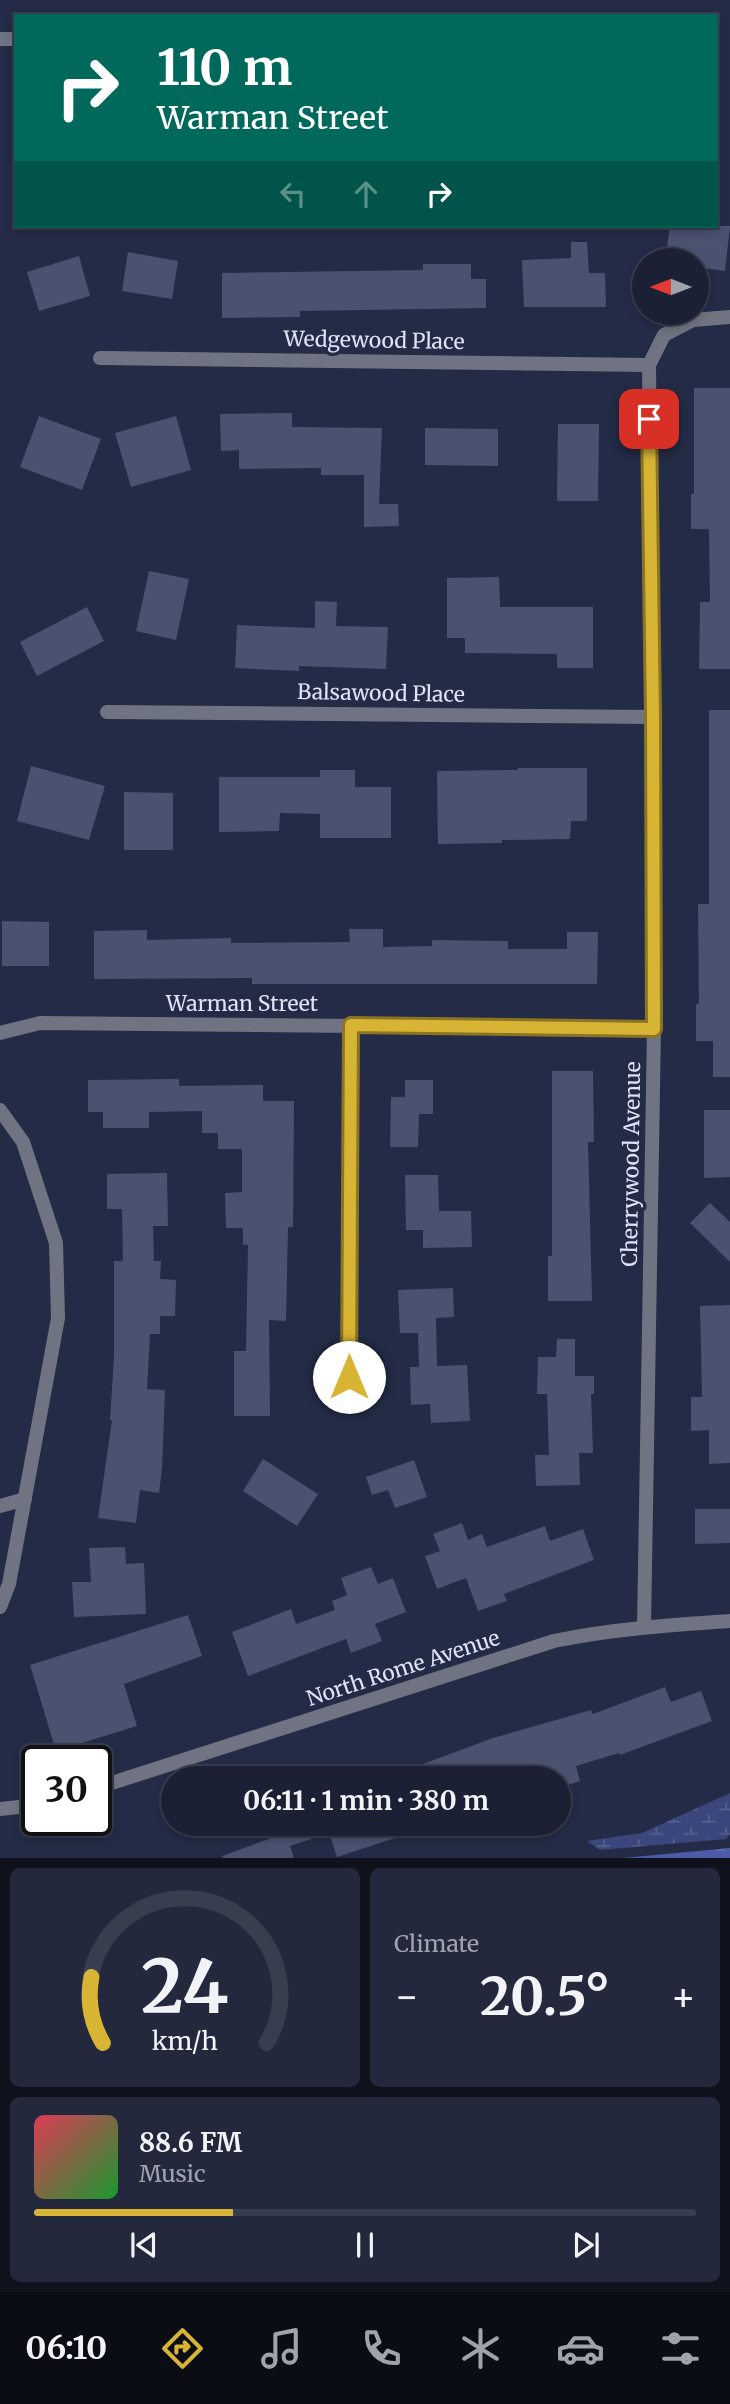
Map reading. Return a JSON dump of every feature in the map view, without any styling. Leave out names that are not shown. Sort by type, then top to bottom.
[{"type":"street","points":[[649,365],[664,335],[693,320],[730,317]]},
{"type":"street","name":"Wedgewood Place","points":[[100,358],[649,365]]},
{"type":"street","name":"Cherrywood Avenue","points":[[644,1627],[654,1029],[649,365]]},
{"type":"street","name":"Balsawood Place","points":[[107,712],[653,717]]},
{"type":"street","name":"Warman Street","points":[[0,1033],[40,1023],[654,1029]]},
{"type":"street","points":[[349,1377],[351,1025]]},
{"type":"street","points":[[0,1110],[23,1142],[56,1243],[58,1318],[9,1584],[0,1608]]},
{"type":"street","points":[[0,1506],[25,1499]]},
{"type":"street","name":"North Rome Avenue","points":[[112,1783],[554,1641],[592,1633],[730,1620]]},
{"type":"street","points":[[0,1809],[21,1807]]},
{"type":"green space","points":[[730,1793],[730,1834],[726,1839],[600,1850],[587,1841],[642,1833]]},
{"type":"water","points":[[730,1848],[730,1858],[623,1858]]},
{"type":"building","points":[[730,226],[725,271],[709,269],[709,248],[667,248],[670,228]]},
{"type":"building","points":[[571,242],[587,242],[589,273],[605,273],[606,307],[524,307],[522,260],[571,258]]},
{"type":"building","points":[[128,252],[178,261],[172,299],[122,291]]},
{"type":"building","points":[[79,256],[90,296],[39,311],[27,272]]},
{"type":"building","points":[[423,264],[471,264],[471,279],[486,279],[486,308],[300,311],[300,317],[222,318],[222,273],[423,270]]},
{"type":"building","points":[[694,388],[730,388],[730,669],[699,669],[700,602],[710,602],[709,529],[691,529],[691,494],[694,494]]},
{"type":"building","points":[[292,413],[292,427],[382,428],[379,504],[398,504],[399,526],[364,527],[364,475],[321,475],[321,468],[239,469],[239,450],[221,451],[220,414]]},
{"type":"building","points":[[39,416],[101,439],[82,490],[20,467]]},
{"type":"building","points":[[176,416],[191,470],[131,487],[115,433]]},
{"type":"building","points":[[558,424],[599,424],[598,501],[557,501]]},
{"type":"building","points":[[425,428],[498,429],[498,466],[425,465]]},
{"type":"building","points":[[149,571],[189,579],[176,640],[136,631]]},
{"type":"building","points":[[499,577],[500,607],[593,607],[593,668],[557,668],[557,654],[465,653],[465,638],[447,638],[447,578]]},
{"type":"building","points":[[315,601],[337,602],[336,626],[388,627],[386,669],[299,666],[299,671],[235,668],[237,625],[315,628]]},
{"type":"building","points":[[87,607],[104,641],[37,676],[20,642]]},
{"type":"building","points":[[709,710],[730,710],[730,1077],[713,1077],[713,1041],[696,1041],[696,1004],[699,1004],[698,904],[709,904]]},
{"type":"building","points":[[31,766],[105,786],[89,840],[17,821]]},
{"type":"building","points":[[587,768],[587,821],[571,821],[570,839],[438,844],[437,771]]},
{"type":"building","points":[[320,770],[355,770],[355,787],[391,787],[391,838],[320,838],[320,814],[280,813],[279,831],[219,832],[219,777],[320,777]]},
{"type":"building","points":[[124,792],[173,793],[173,850],[124,850]]},
{"type":"building","points":[[2,921],[49,922],[49,966],[2,966]]},
{"type":"building","points":[[349,929],[383,929],[383,947],[432,946],[432,940],[508,941],[508,949],[567,949],[567,932],[598,932],[597,984],[252,984],[252,978],[94,979],[94,931],[147,930],[147,940],[231,938],[231,943],[350,942]]},
{"type":"building","points":[[552,1071],[593,1071],[594,1142],[588,1142],[592,1301],[548,1301],[548,1256],[552,1256]]},
{"type":"building","points":[[179,1079],[179,1086],[263,1085],[263,1101],[294,1101],[293,1227],[288,1227],[286,1321],[269,1320],[270,1416],[234,1416],[234,1351],[246,1351],[248,1245],[243,1245],[243,1228],[226,1228],[225,1193],[242,1192],[242,1149],[218,1149],[218,1133],[202,1133],[202,1111],[149,1112],[149,1128],[103,1128],[103,1112],[88,1112],[88,1080]]},
{"type":"building","points":[[405,1080],[433,1080],[433,1114],[419,1114],[418,1147],[390,1147],[391,1097],[405,1097]]},
{"type":"building","points":[[704,1110],[730,1110],[730,1177],[704,1178]]},
{"type":"building","points":[[167,1173],[168,1226],[153,1226],[154,1261],[161,1261],[160,1279],[176,1280],[175,1316],[160,1316],[160,1334],[150,1334],[147,1389],[165,1390],[159,1493],[140,1490],[136,1523],[98,1518],[112,1420],[114,1261],[123,1261],[122,1209],[107,1209],[107,1174]]},
{"type":"building","points":[[405,1175],[438,1175],[439,1211],[471,1211],[472,1247],[423,1248],[423,1230],[406,1230]]},
{"type":"building","points":[[710,1203],[730,1222],[730,1262],[690,1223]]},
{"type":"building","points":[[453,1288],[454,1317],[436,1318],[437,1366],[467,1365],[470,1421],[431,1423],[430,1404],[411,1405],[410,1367],[419,1367],[418,1333],[400,1333],[398,1290]]},
{"type":"building","points":[[730,1305],[730,1463],[709,1464],[709,1430],[691,1431],[691,1397],[702,1397],[700,1306]]},
{"type":"building","points":[[557,1339],[575,1339],[575,1376],[594,1376],[594,1394],[591,1394],[593,1453],[579,1453],[580,1485],[536,1486],[535,1455],[549,1455],[547,1394],[537,1394],[538,1357],[556,1357]]},
{"type":"building","points":[[263,1459],[318,1494],[297,1526],[243,1491]]},
{"type":"building","points":[[414,1460],[427,1497],[395,1508],[388,1490],[372,1495],[366,1477]]},
{"type":"building","points":[[695,1509],[730,1509],[730,1543],[695,1544]]},
{"type":"building","points":[[462,1523],[468,1540],[482,1534],[487,1547],[545,1526],[550,1541],[583,1529],[594,1560],[504,1594],[507,1601],[478,1611],[466,1578],[437,1589],[425,1556],[440,1551],[433,1534]]},
{"type":"building","points":[[125,1547],[126,1564],[144,1563],[146,1614],[74,1617],[72,1582],[91,1582],[89,1548]]},
{"type":"building","points":[[371,1567],[378,1584],[393,1578],[406,1612],[375,1624],[382,1641],[351,1653],[346,1639],[248,1676],[232,1632],[291,1609],[296,1624],[335,1610],[332,1601],[347,1595],[341,1578]]},
{"type":"building","points":[[188,1615],[202,1656],[124,1684],[137,1726],[75,1745],[54,1745],[30,1665]]},
{"type":"building","points":[[665,1687],[671,1702],[701,1691],[712,1721],[620,1755],[619,1753],[576,1766],[580,1781],[571,1784],[571,1766],[418,1766],[493,1738],[591,1710],[593,1714]]},
{"type":"building","points":[[277,1836],[320,1836],[290,1846],[294,1858],[222,1856]]},
{"type":"building","points":[[330,1836],[401,1836],[337,1857]]},
{"type":"route","points":[[349,1377],[351,1025],[654,1029],[649,419]]}]
